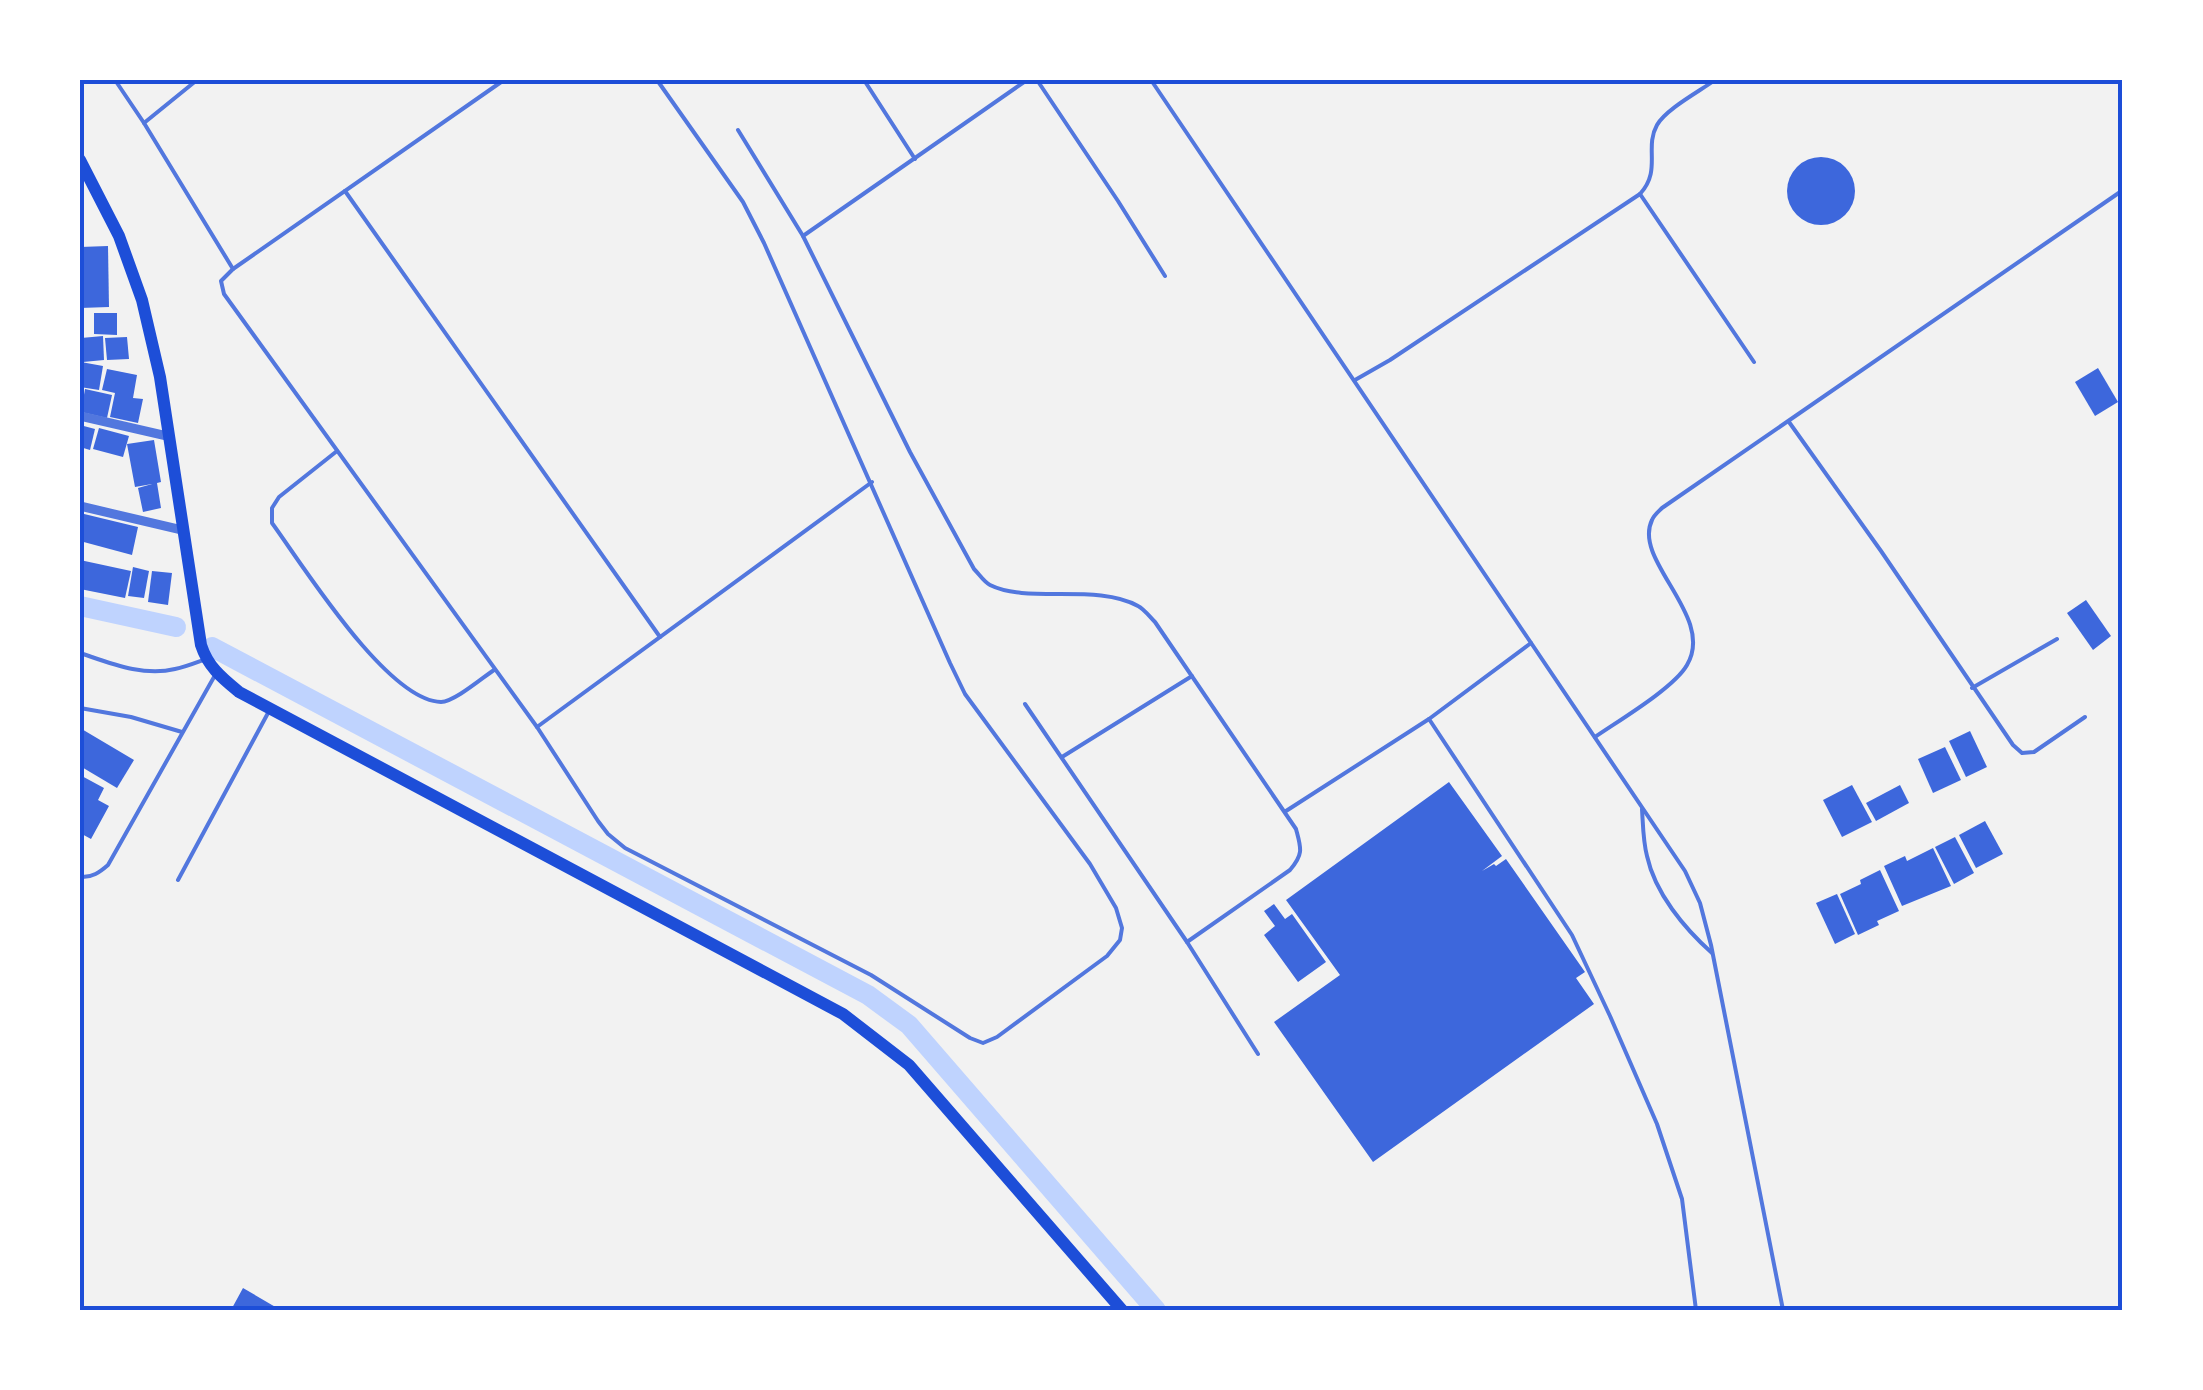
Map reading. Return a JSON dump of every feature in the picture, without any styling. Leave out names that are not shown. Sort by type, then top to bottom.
[{"type":"main road","points":[[80,160],[119,236],[142,300],[160,377],[201,645],[216,672],[239,692],[843,1014],[908,1064],[1122,1310]]},
{"type":"street","points":[[80,416],[168,436]]},
{"type":"street","points":[[80,506],[182,530]]},
{"type":"lane","points":[[115,80],[232,268]]},
{"type":"lane","points":[[144,123],[197,80]]},
{"type":"lane","points":[[504,80],[232,268],[221,281],[224,294],[536,727],[608,834],[624,848],[871,975],[982,1043],[1108,956],[1120,940],[1122,928],[1116,908],[1090,864],[965,694],[750,215],[658,80]]},
{"type":"lane","points":[[864,80],[915,159]]},
{"type":"lane","points":[[803,236],[1027,80]]},
{"type":"lane","points":[[1038,80],[1165,276]]},
{"type":"lane","points":[[1151,80],[1676,856],[1700,903],[1783,1310]]},
{"type":"lane","points":[[1354,380],[1640,194],[1650,183],[1654,130],[1661,118],[1716,80]]},
{"type":"lane","points":[[738,130],[803,236],[910,452],[974,569],[988,584],[1014,592],[1111,598],[1138,606],[1154,622],[1296,829],[1299,859],[1290,870],[1187,942]]},
{"type":"lane","points":[[1594,737],[1664,689],[1687,665],[1694,642],[1690,621],[1650,541],[1650,522],[1662,508],[2123,190]]},
{"type":"lane","points":[[345,191],[660,637]]},
{"type":"lane","points":[[1640,194],[1754,362]]},
{"type":"lane","points":[[1788,422],[2012,745],[2022,753],[2034,752],[2085,717]]},
{"type":"lane","points":[[337,452],[278,497],[272,508],[272,523],[349,630],[384,669],[428,699],[451,699],[494,670]]},
{"type":"lane","points":[[536,727],[872,482]]},
{"type":"lane","points":[[1972,688],[2057,640]]},
{"type":"lane","points":[[1286,812],[1428,719],[1530,644]]},
{"type":"lane","points":[[80,653],[125,668],[155,672],[206,659]]},
{"type":"lane","points":[[80,877],[98,873],[108,865],[216,672]]},
{"type":"lane","points":[[1062,757],[1192,676]]},
{"type":"lane","points":[[1025,704],[1258,1054]]},
{"type":"lane","points":[[80,708],[182,732]]},
{"type":"lane","points":[[178,880],[270,708]]},
{"type":"lane","points":[[1428,719],[1572,935],[1610,1016],[1656,1124],[1682,1198],[1696,1310]]},
{"type":"lane","points":[[1641,804],[1647,858],[1657,882],[1671,908],[1712,954]]},
{"type":"building","points":[[1821,157],[1845,167],[1855,191],[1845,215],[1821,225],[1797,215],[1787,191],[1797,167]]},
{"type":"building","points":[[108,246],[109,307],[80,308],[80,247]]},
{"type":"building","points":[[94,313],[117,313],[117,335],[94,334]]},
{"type":"building","points":[[103,336],[104,360],[83,362],[81,338]]},
{"type":"building","points":[[127,337],[129,359],[107,360],[105,338]]},
{"type":"building","points":[[81,362],[103,366],[99,390],[80,387]]},
{"type":"building","points":[[2098,368],[2118,402],[2095,416],[2075,382]]},
{"type":"building","points":[[107,369],[137,375],[133,398],[143,399],[138,423],[110,417],[115,393],[102,390]]},
{"type":"building","points":[[85,389],[112,395],[107,418],[81,412]]},
{"type":"building","points":[[80,425],[95,429],[90,450],[80,447]]},
{"type":"building","points":[[99,428],[129,436],[123,457],[93,449]]},
{"type":"building","points":[[154,440],[161,508],[143,512],[138,488],[152,484],[135,487],[127,444]]},
{"type":"building","points":[[80,513],[138,527],[132,555],[80,541]]},
{"type":"building","points":[[80,560],[131,571],[125,598],[80,589]]},
{"type":"building","points":[[133,567],[149,571],[144,598],[128,596]]},
{"type":"building","points":[[152,571],[172,573],[168,605],[148,602]]},
{"type":"building","points":[[2086,600],[2111,636],[2093,650],[2067,613]]},
{"type":"building","points":[[80,728],[134,760],[117,788],[80,766]]},
{"type":"building","points":[[1970,731],[1987,767],[1966,777],[1949,741]]},
{"type":"building","points":[[1945,747],[1961,780],[1933,793],[1918,759]]},
{"type":"building","points":[[80,775],[104,788],[98,800],[109,806],[91,839],[80,833]]},
{"type":"building","points":[[1449,782],[1502,856],[1482,871],[1506,859],[1585,972],[1576,978],[1594,1004],[1373,1162],[1274,1022],[1340,975],[1286,900]]},
{"type":"building","points":[[1852,785],[1872,822],[1842,837],[1823,800]]},
{"type":"building","points":[[1900,785],[1909,803],[1876,821],[1866,803]]},
{"type":"building","points":[[1985,821],[2003,854],[1976,868],[1959,835]]},
{"type":"building","points":[[1955,837],[1974,873],[1954,884],[1935,847]]},
{"type":"building","points":[[1933,848],[1951,886],[1902,906],[1884,866],[1905,856],[1907,861]]},
{"type":"building","points":[[1880,870],[1899,911],[1858,935],[1840,894]]},
{"type":"building","points":[[1837,894],[1855,934],[1835,944],[1816,903]]},
{"type":"building","points":[[1274,904],[1285,919],[1292,914],[1326,962],[1298,982],[1264,935],[1275,926],[1264,911]]},
{"type":"building","points":[[243,1288],[272,1305],[281,1310],[231,1310]]},
{"type":"waterway","points":[[80,606],[176,627]]},
{"type":"waterway","points":[[212,647],[868,995],[909,1025],[1156,1310]]}]
